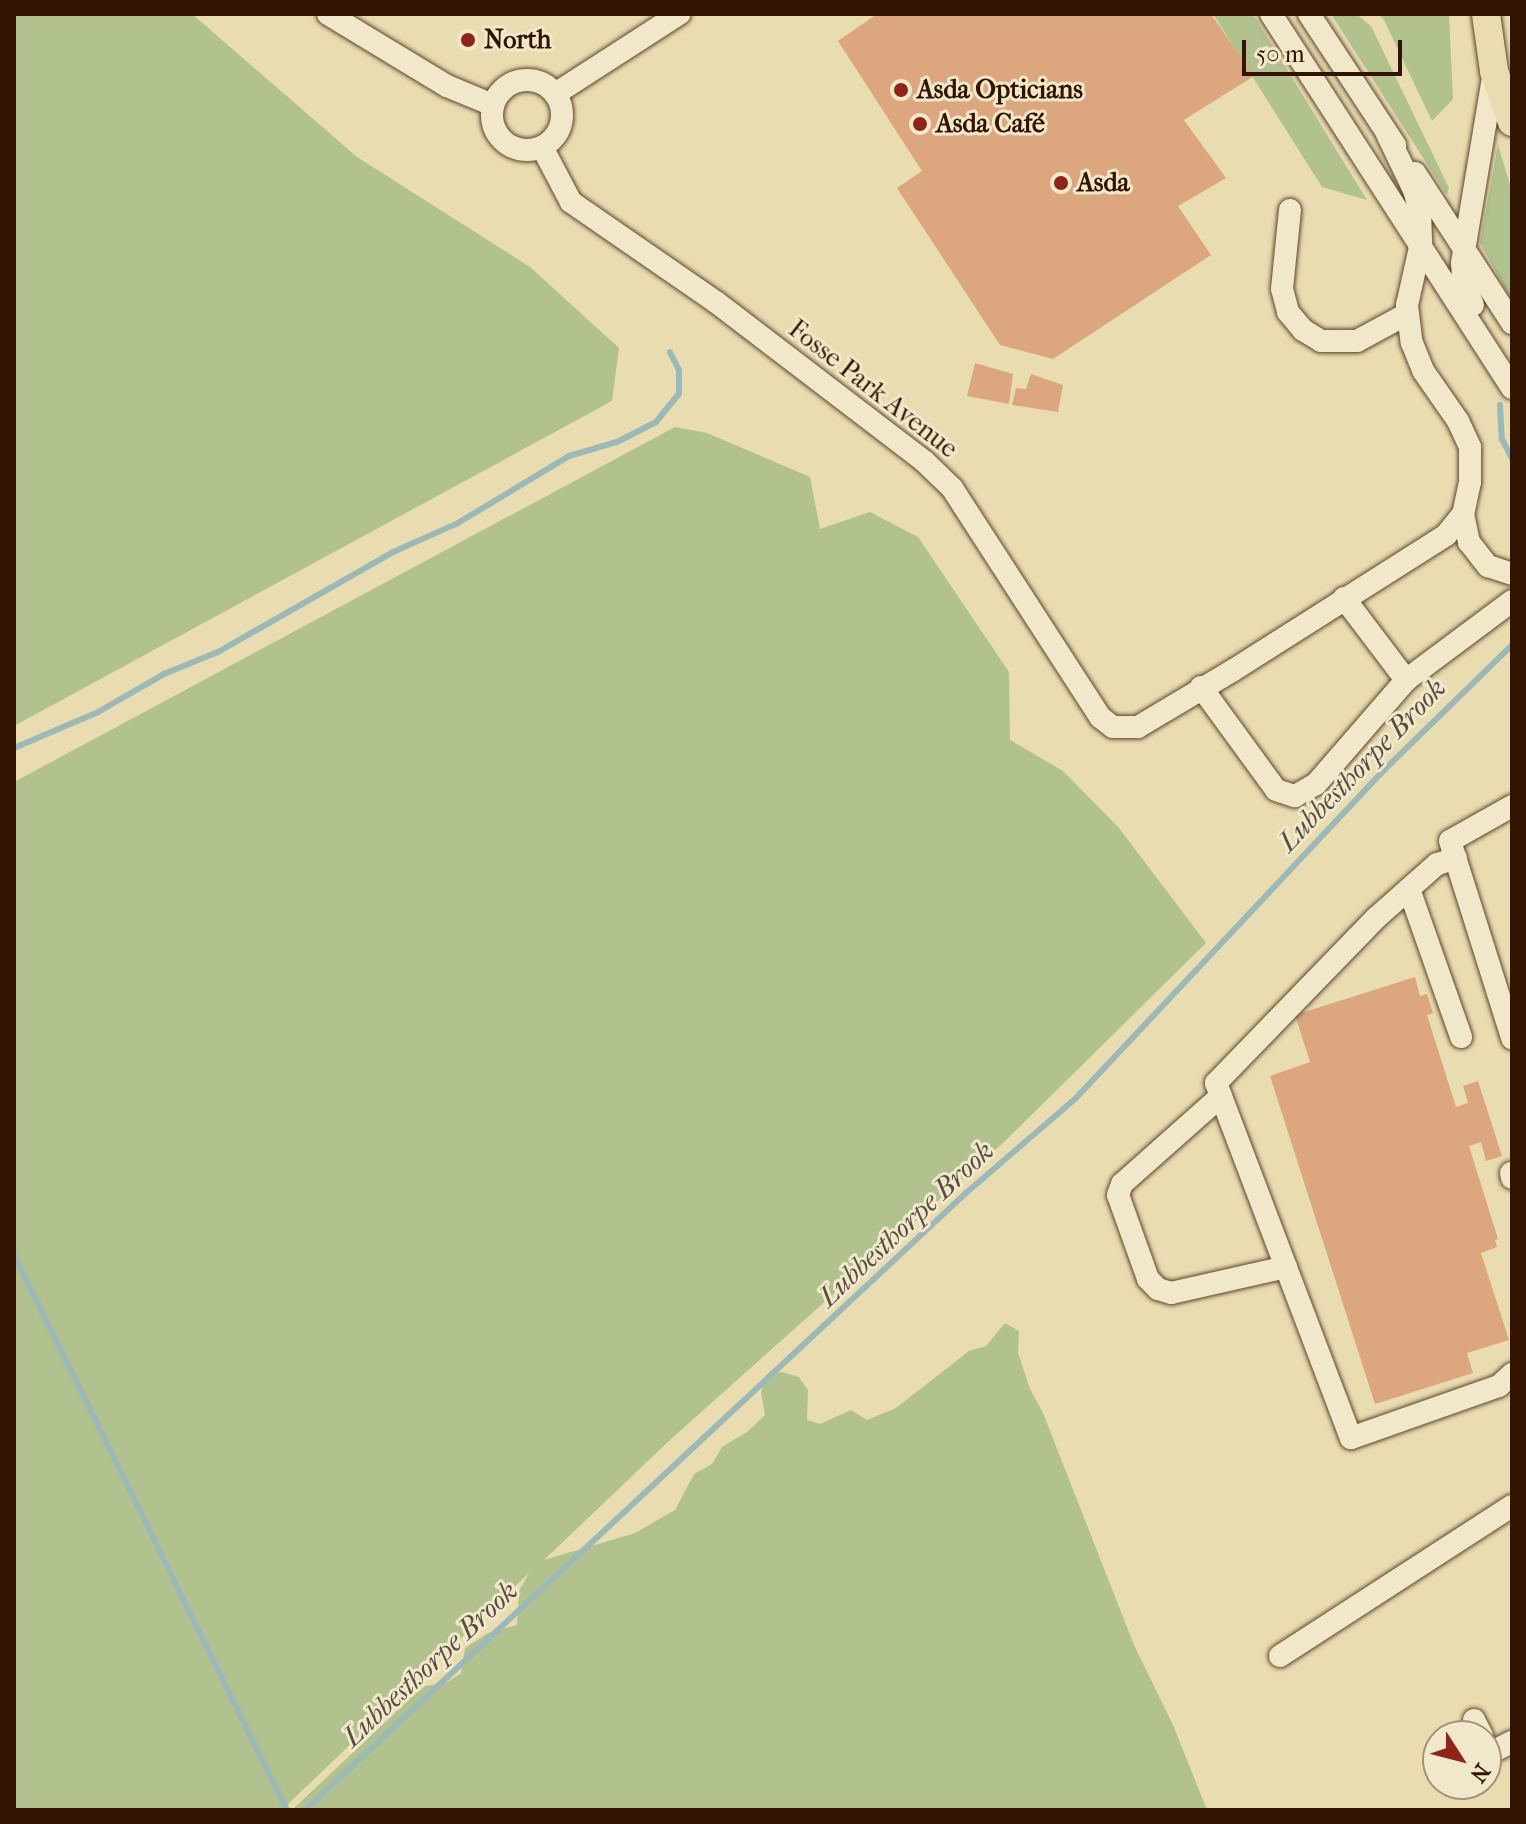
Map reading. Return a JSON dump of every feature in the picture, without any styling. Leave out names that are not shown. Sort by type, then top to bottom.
[{"type":"main road","points":[[1486,14],[1512,122]]},
{"type":"street","points":[[328,14],[447,86],[493,105]]},
{"type":"street","points":[[1271,14],[1512,388]]},
{"type":"street","points":[[1309,14],[1465,246],[1512,323]]},
{"type":"street","points":[[555,94],[671,16]]},
{"type":"street","points":[[516,82],[538,82],[555,94],[562,114],[561,124],[557,134],[542,147],[519,150],[500,138],[494,127],[493,105],[498,95],[516,82]]},
{"type":"street","points":[[1503,88],[1465,246],[1463,280],[1475,310],[1512,372]]},
{"type":"street","points":[[1387,134],[1414,190],[1420,211],[1421,243],[1407,314],[1412,343],[1424,372],[1458,421],[1470,447],[1470,482],[1463,514],[1469,542],[1477,556],[1488,566],[1512,574]]},
{"type":"street","name":"Fosse Park Avenue","points":[[542,147],[571,202],[739,319],[924,461],[952,488],[1100,717],[1113,727],[1138,727],[1232,671],[1446,535],[1463,514]]},
{"type":"street","points":[[1290,210],[1282,289],[1288,312],[1303,330],[1321,341],[1357,341],[1407,314]]},
{"type":"street","points":[[1344,598],[1406,680]]},
{"type":"street","points":[[1201,687],[1276,790],[1295,796],[1316,784],[1406,680],[1512,601]]},
{"type":"street","points":[[1512,806],[1450,841],[1505,992],[1512,1038]]},
{"type":"street","points":[[1456,858],[1437,864],[1409,889],[1216,1083],[1351,1438],[1499,1386],[1512,1374]]},
{"type":"street","points":[[1409,889],[1461,1037]]},
{"type":"street","points":[[1221,1096],[1122,1184],[1118,1195],[1148,1279],[1158,1289],[1171,1293],[1286,1267]]},
{"type":"street","points":[[1280,1656],[1512,1506]]},
{"type":"green space","points":[[14,14],[192,14],[357,157],[530,267],[619,348],[612,401],[14,726]]},
{"type":"green space","points":[[1213,14],[1253,14],[1367,200],[1322,187]]},
{"type":"green space","points":[[1331,14],[1356,14],[1371,26],[1449,188],[1447,195]]},
{"type":"green space","points":[[1378,14],[1449,14],[1453,99],[1432,121],[1384,20]]},
{"type":"green space","points":[[1498,145],[1512,191],[1512,301],[1480,243]]},
{"type":"green space","points":[[675,427],[707,433],[810,477],[820,529],[870,512],[918,537],[1009,672],[1010,740],[1063,771],[1119,828],[1206,943],[1003,1143],[671,1439],[544,1560],[635,1533],[675,1510],[694,1474],[712,1464],[722,1447],[747,1432],[765,1415],[761,1392],[767,1375],[782,1372],[799,1377],[808,1390],[807,1420],[820,1424],[851,1410],[867,1420],[896,1408],[969,1351],[986,1346],[1005,1323],[1019,1331],[1018,1353],[1030,1389],[1043,1413],[1134,1645],[1173,1725],[1207,1810],[292,1810],[425,1686],[446,1683],[461,1673],[465,1648],[488,1633],[517,1625],[519,1591],[529,1573],[282,1810],[14,1810],[14,782]]},
{"type":"building","name":"Asda","points":[[877,14],[1211,14],[1254,76],[1184,120],[1226,178],[1178,206],[1211,255],[1053,359],[1000,345],[897,188],[922,171],[838,41]]},
{"type":"building","points":[[975,363],[1013,374],[1009,404],[967,396]]},
{"type":"building","points":[[1031,374],[1063,385],[1058,412],[1012,405],[1016,388],[1026,389]]},
{"type":"building","points":[[1415,977],[1420,996],[1427,994],[1433,1013],[1427,1015],[1456,1107],[1468,1103],[1463,1086],[1478,1081],[1502,1156],[1486,1161],[1481,1142],[1469,1146],[1498,1239],[1495,1240],[1497,1247],[1481,1253],[1509,1340],[1467,1353],[1473,1373],[1375,1404],[1270,1076],[1310,1062],[1295,1015]]},
{"type":"waterway","points":[[14,748],[98,712],[164,674],[218,652],[393,552],[458,523],[569,456],[617,442],[656,422],[679,394],[679,370],[670,352]]},
{"type":"waterway","name":"Lubbesthorpe Brook","points":[[1500,405],[1502,439],[1512,459]]},
{"type":"waterway","name":"Lubbesthorpe Brook","points":[[305,1810],[966,1193],[1076,1098],[1382,772],[1512,645]]},
{"type":"waterway","points":[[14,1255],[287,1810]]},
{"type":"place","name":"North","points":[[468,40]]},
{"type":"place","name":"Asda Opticians","points":[[901,90]]},
{"type":"place","name":"Asda Café","points":[[920,124]]},
{"type":"place","name":"Asda","points":[[1061,183]]}]
